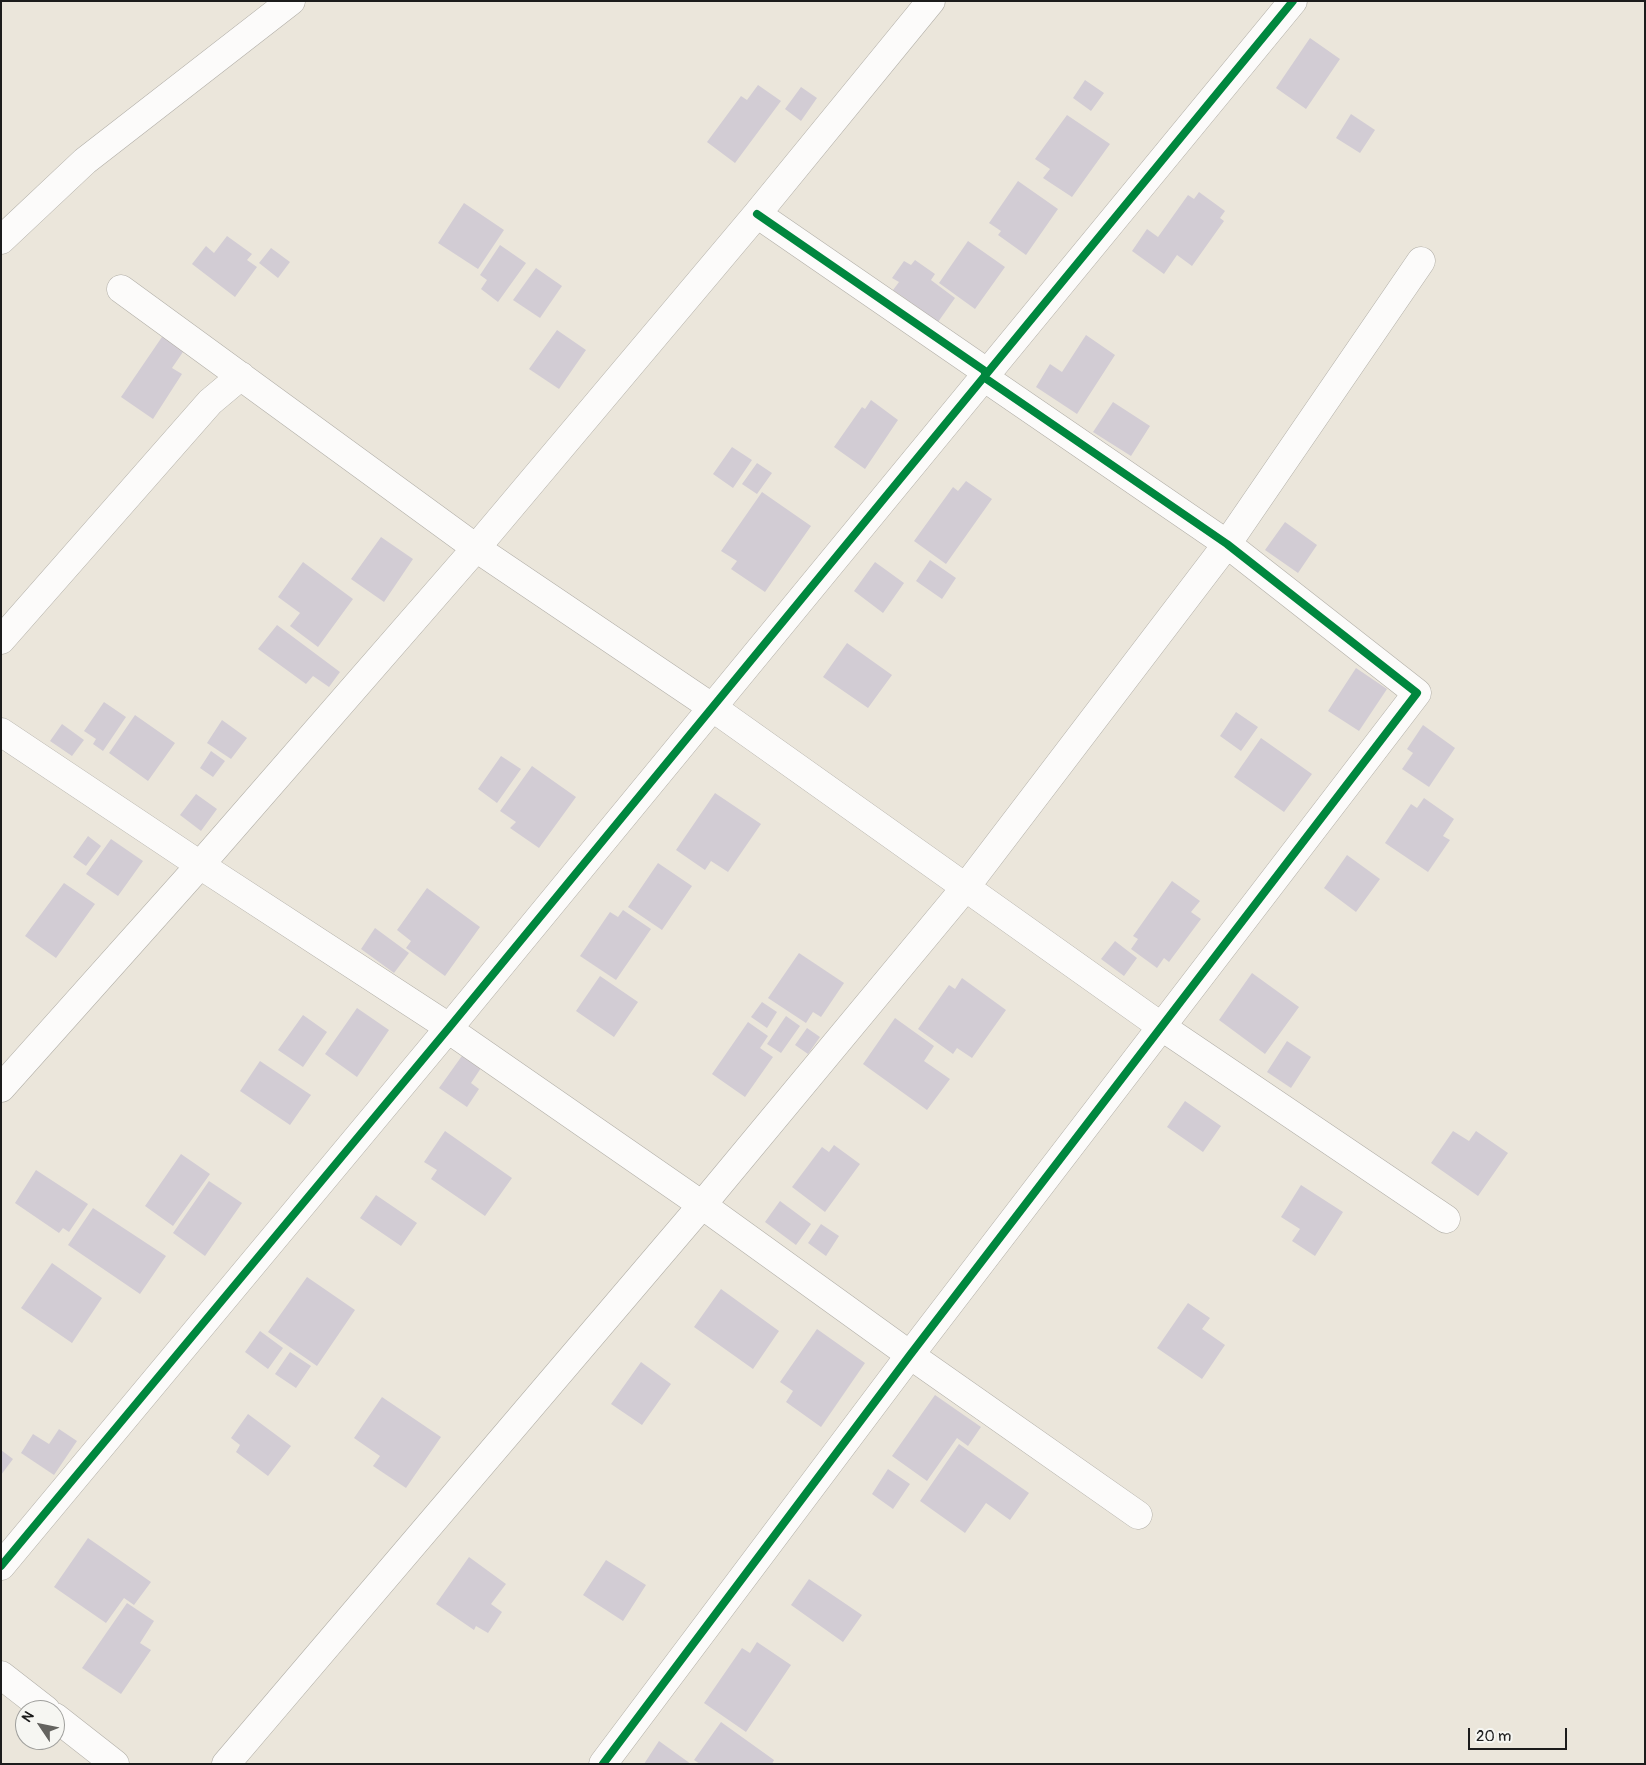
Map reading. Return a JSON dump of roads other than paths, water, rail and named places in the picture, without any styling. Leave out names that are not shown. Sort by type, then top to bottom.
[{"type":"street","points":[[1,240],[85,162],[291,1]]},
{"type":"street","points":[[1,1088],[200,866],[476,548],[757,214],[931,1]]},
{"type":"street","points":[[1,1566],[448,1029],[1293,1]]},
{"type":"street","points":[[757,214],[985,371],[985,378]]},
{"type":"street","points":[[226,1764],[702,1205],[965,888],[1227,544],[1421,261]]},
{"type":"street","points":[[121,289],[476,548],[713,708],[1162,1027],[1446,1219]]},
{"type":"street","points":[[1,640],[210,402],[240,376]]},
{"type":"street","points":[[603,1764],[910,1355],[1417,693],[1227,544],[985,378]]},
{"type":"street","points":[[1,732],[200,866],[448,1026],[448,1029],[702,1205],[910,1355],[1138,1515]]},
{"type":"street","points":[[1,1675],[33,1700]]},
{"type":"street","points":[[65,1725],[114,1764]]}]
